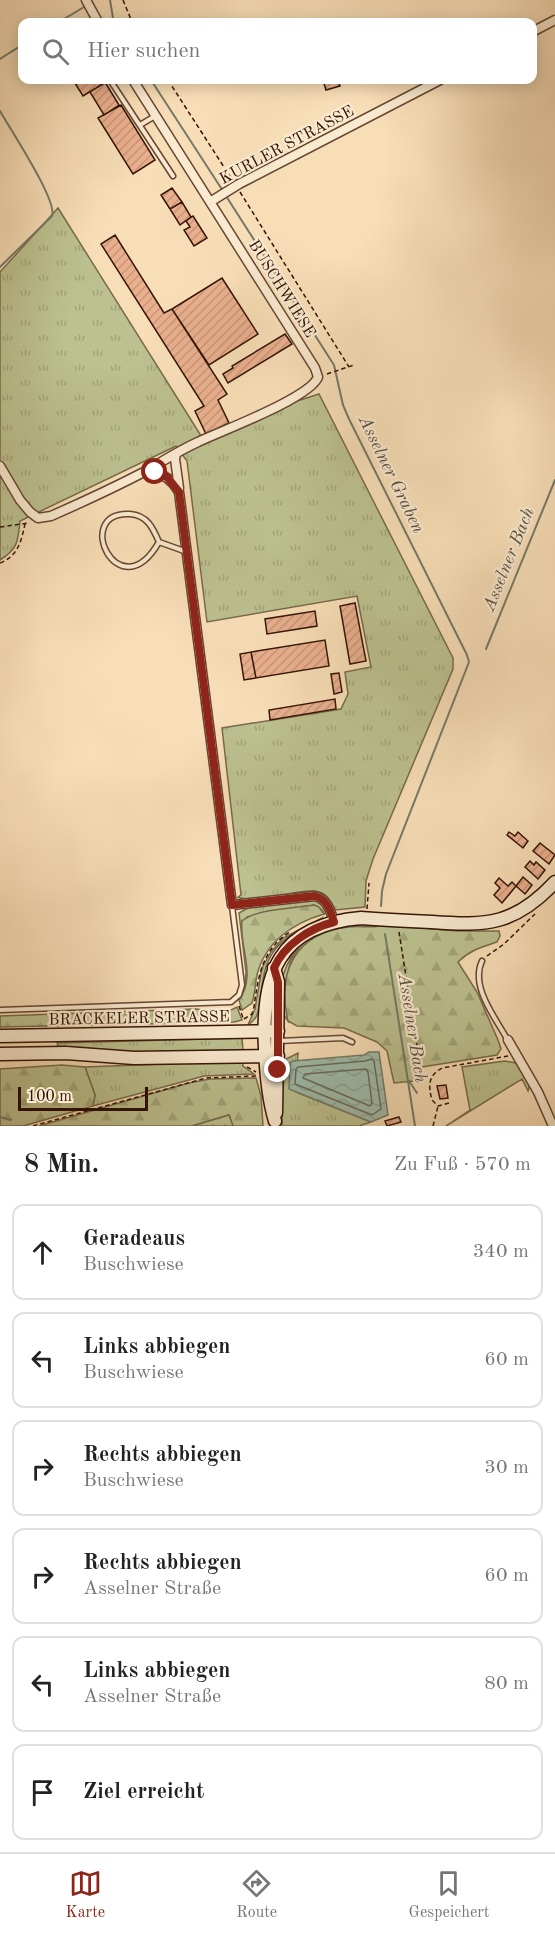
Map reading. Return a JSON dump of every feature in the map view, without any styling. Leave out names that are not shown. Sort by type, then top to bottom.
[{"type":"main road","points":[[275,1124],[278,1105],[272,1056],[264,1031],[266,994],[269,977],[274,968],[281,956],[295,943],[311,931],[334,922],[367,919],[490,923],[516,914],[534,903],[555,882]]},
{"type":"main road","points":[[272,1056],[278,1036],[278,982],[274,968]]},
{"type":"main road","name":"BRACKELER STRASSE","points":[[0,1036],[264,1031],[278,1036]]},
{"type":"main road","name":"BRACKELER STRASSE","points":[[0,1054],[66,1053],[134,1058],[272,1056]]},
{"type":"street","points":[[86,0],[96,18]]},
{"type":"street","points":[[537,29],[555,20]]},
{"type":"street","name":"BUSCHWIESE","points":[[38,518],[51,516],[144,472],[199,441],[293,397],[311,387],[318,377],[303,348],[213,201],[136,84]]},
{"type":"street","name":"KURLER STRASSE","points":[[213,201],[236,186],[432,84]]},
{"type":"street","points":[[176,454],[176,472],[232,905],[315,896],[325,901],[334,922]]},
{"type":"street","points":[[0,466],[20,500],[38,518]]},
{"type":"street","points":[[144,472],[155,472],[167,477],[179,492]]},
{"type":"street","points":[[508,1040],[538,1092],[553,1126]]},
{"type":"lane","points":[[113,84],[173,176]]},
{"type":"lane","points":[[140,125],[156,116]]},
{"type":"lane","points":[[159,542],[153,553],[144,561],[134,566],[125,566],[110,560],[102,542],[102,533],[106,524],[113,518],[132,514],[148,521],[159,542],[188,552]]},
{"type":"lane","points":[[0,1010],[223,1004],[235,1000],[242,985],[242,976],[232,905]]},
{"type":"lane","points":[[482,961],[477,976],[483,994],[508,1040]]},
{"type":"lane","points":[[278,1036],[343,1038],[352,1042]]},
{"type":"path","points":[[123,0],[130,18]]},
{"type":"path","points":[[171,84],[348,367]]},
{"type":"path","points":[[324,375],[354,365]]},
{"type":"path","points":[[0,527],[25,524],[38,518]]},
{"type":"path","points":[[0,563],[13,556],[17,550],[22,540],[25,524]]},
{"type":"path","points":[[367,919],[369,883]]},
{"type":"path","points":[[482,961],[535,915],[534,903]]},
{"type":"path","points":[[399,920],[421,1071]]},
{"type":"path","points":[[244,1019],[252,1014],[262,963],[271,949],[290,931]]},
{"type":"path","points":[[235,1000],[245,1026]]},
{"type":"path","points":[[438,1106],[432,1100],[430,1092],[430,1079],[434,1073],[442,1068],[507,1057],[514,1053]]},
{"type":"path","points":[[33,1126],[206,1078],[257,1076],[255,1071],[246,1066],[246,1062]]},
{"type":"path","points":[[438,1106],[449,1103]]},
{"type":"path","points":[[433,1126],[438,1106]]},
{"type":"green space","points":[[58,208],[203,439],[263,412],[319,394],[453,658],[453,669],[373,859],[366,881],[365,907],[335,910],[331,901],[324,894],[316,891],[295,892],[257,899],[238,897],[241,895],[222,728],[341,709],[348,694],[345,672],[371,667],[357,596],[207,622],[187,461],[176,446],[20,521],[19,534],[14,548],[0,560],[0,272]]},
{"type":"green space","points":[[313,899],[321,902],[326,913],[324,914],[314,905],[247,917],[242,926],[248,971],[245,991],[246,972],[239,913],[248,908]]},
{"type":"green space","points":[[314,905],[319,907],[324,914],[291,929],[266,953],[257,975],[252,1003],[242,1010],[239,1000],[247,981],[247,971],[242,921],[266,911]]},
{"type":"green space","points":[[322,918],[289,937],[274,951],[266,967],[257,1015],[248,1025],[255,1009],[262,968],[271,952],[283,938]]},
{"type":"green space","points":[[348,924],[384,925],[319,935],[298,950],[291,960],[284,987],[288,1021],[280,1001],[280,989],[293,954],[308,938]]},
{"type":"green space","points":[[384,925],[458,931],[499,931],[500,936],[497,942],[481,947],[458,962],[477,992],[498,1040],[501,1049],[497,1055],[422,1067],[413,1071],[414,1081],[394,1083],[387,1051],[377,1042],[344,1028],[297,1026],[288,1021],[285,987],[288,972],[302,947],[329,931],[357,926]]},
{"type":"green space","points":[[237,1007],[242,1020],[234,1022],[0,1027],[0,1016],[195,1009],[227,1012]]},
{"type":"green space","points":[[242,1038],[243,1050],[137,1052],[68,1048],[58,1046],[57,1043]]},
{"type":"green space","points":[[298,1053],[296,1092],[371,1122],[359,1126],[282,1126],[283,1068],[286,1059]]},
{"type":"green space","points":[[243,1061],[243,1066],[254,1074],[204,1076],[93,1106],[95,1095],[85,1067]]},
{"type":"green space","points":[[505,1061],[516,1063],[530,1084],[528,1091],[522,1079],[446,1126],[470,1110],[462,1067]]},
{"type":"green space","points":[[62,1065],[85,1067],[95,1095],[93,1106],[23,1126],[0,1126],[0,1069]]},
{"type":"green space","points":[[256,1078],[261,1096],[263,1126],[233,1126],[229,1115],[192,1126],[39,1126],[189,1083],[210,1079]]},
{"type":"green space","points":[[229,1115],[233,1126],[192,1126]]},
{"type":"water","points":[[369,1052],[379,1052],[388,1115],[371,1122],[289,1089],[290,1063],[293,1061],[364,1055]]},
{"type":"building","points":[[76,84],[103,84],[83,96]]},
{"type":"building","points":[[102,84],[106,84],[119,105],[104,115],[90,92]]},
{"type":"building","points":[[324,84],[339,84],[340,86],[326,90]]},
{"type":"building","points":[[121,105],[155,160],[133,174],[98,118]]},
{"type":"building","points":[[172,188],[182,202],[170,209],[161,195]]},
{"type":"building","points":[[182,202],[191,217],[180,225],[170,209]]},
{"type":"building","points":[[193,216],[207,238],[194,246],[184,230],[190,227],[186,221]]},
{"type":"building","points":[[115,235],[164,313],[172,309],[227,394],[218,400],[229,423],[206,434],[195,411],[204,406],[101,244]]},
{"type":"building","points":[[222,278],[258,334],[209,365],[172,309]]},
{"type":"building","points":[[285,334],[292,344],[228,383],[223,374],[233,368],[232,366]]},
{"type":"building","points":[[355,603],[366,661],[350,664],[340,606]]},
{"type":"building","points":[[315,611],[317,626],[267,634],[265,619]]},
{"type":"building","points":[[325,640],[329,666],[256,678],[251,652]]},
{"type":"building","points":[[251,652],[256,678],[244,680],[240,654]]},
{"type":"building","points":[[339,673],[342,692],[334,694],[331,674]]},
{"type":"building","points":[[335,699],[336,709],[270,720],[269,710]]},
{"type":"building","points":[[509,832],[515,836],[518,832],[528,841],[523,848],[507,835]]},
{"type":"building","points":[[540,843],[555,855],[549,864],[533,851]]},
{"type":"building","points":[[530,861],[534,865],[536,862],[545,870],[538,879],[525,867]]},
{"type":"building","points":[[523,877],[532,885],[525,894],[516,886]]},
{"type":"building","points":[[499,878],[508,886],[512,882],[516,886],[502,903],[494,895],[500,888],[495,883]]},
{"type":"building","points":[[446,1085],[448,1098],[440,1099],[437,1086]]},
{"type":"building","points":[[399,1117],[401,1122],[387,1126],[385,1121]]},
{"type":"waterway","name":"Asselner Graben","points":[[110,0],[113,18]]},
{"type":"waterway","points":[[66,18],[84,7]]},
{"type":"waterway","points":[[0,59],[18,48]]},
{"type":"waterway","name":"Asselner Graben","points":[[154,84],[223,191]]},
{"type":"waterway","points":[[0,111],[41,181],[52,208],[52,216],[0,267]]},
{"type":"waterway","name":"Asselner Graben","points":[[226,196],[334,365],[343,405],[349,419],[469,662],[386,874],[381,906]]},
{"type":"waterway","name":"Asselner Bach","points":[[486,649],[555,480]]},
{"type":"waterway","name":"Asselner Bach","points":[[385,934],[415,1126]]},
{"type":"waterway","points":[[409,1081],[417,1093]]},
{"type":"waterway","points":[[0,1117],[11,1120]]},
{"type":"route","points":[[155,472],[173,482],[179,492],[183,512],[232,905],[315,896],[325,901],[334,922],[311,931],[289,947],[274,968],[278,982],[278,1070]]}]
